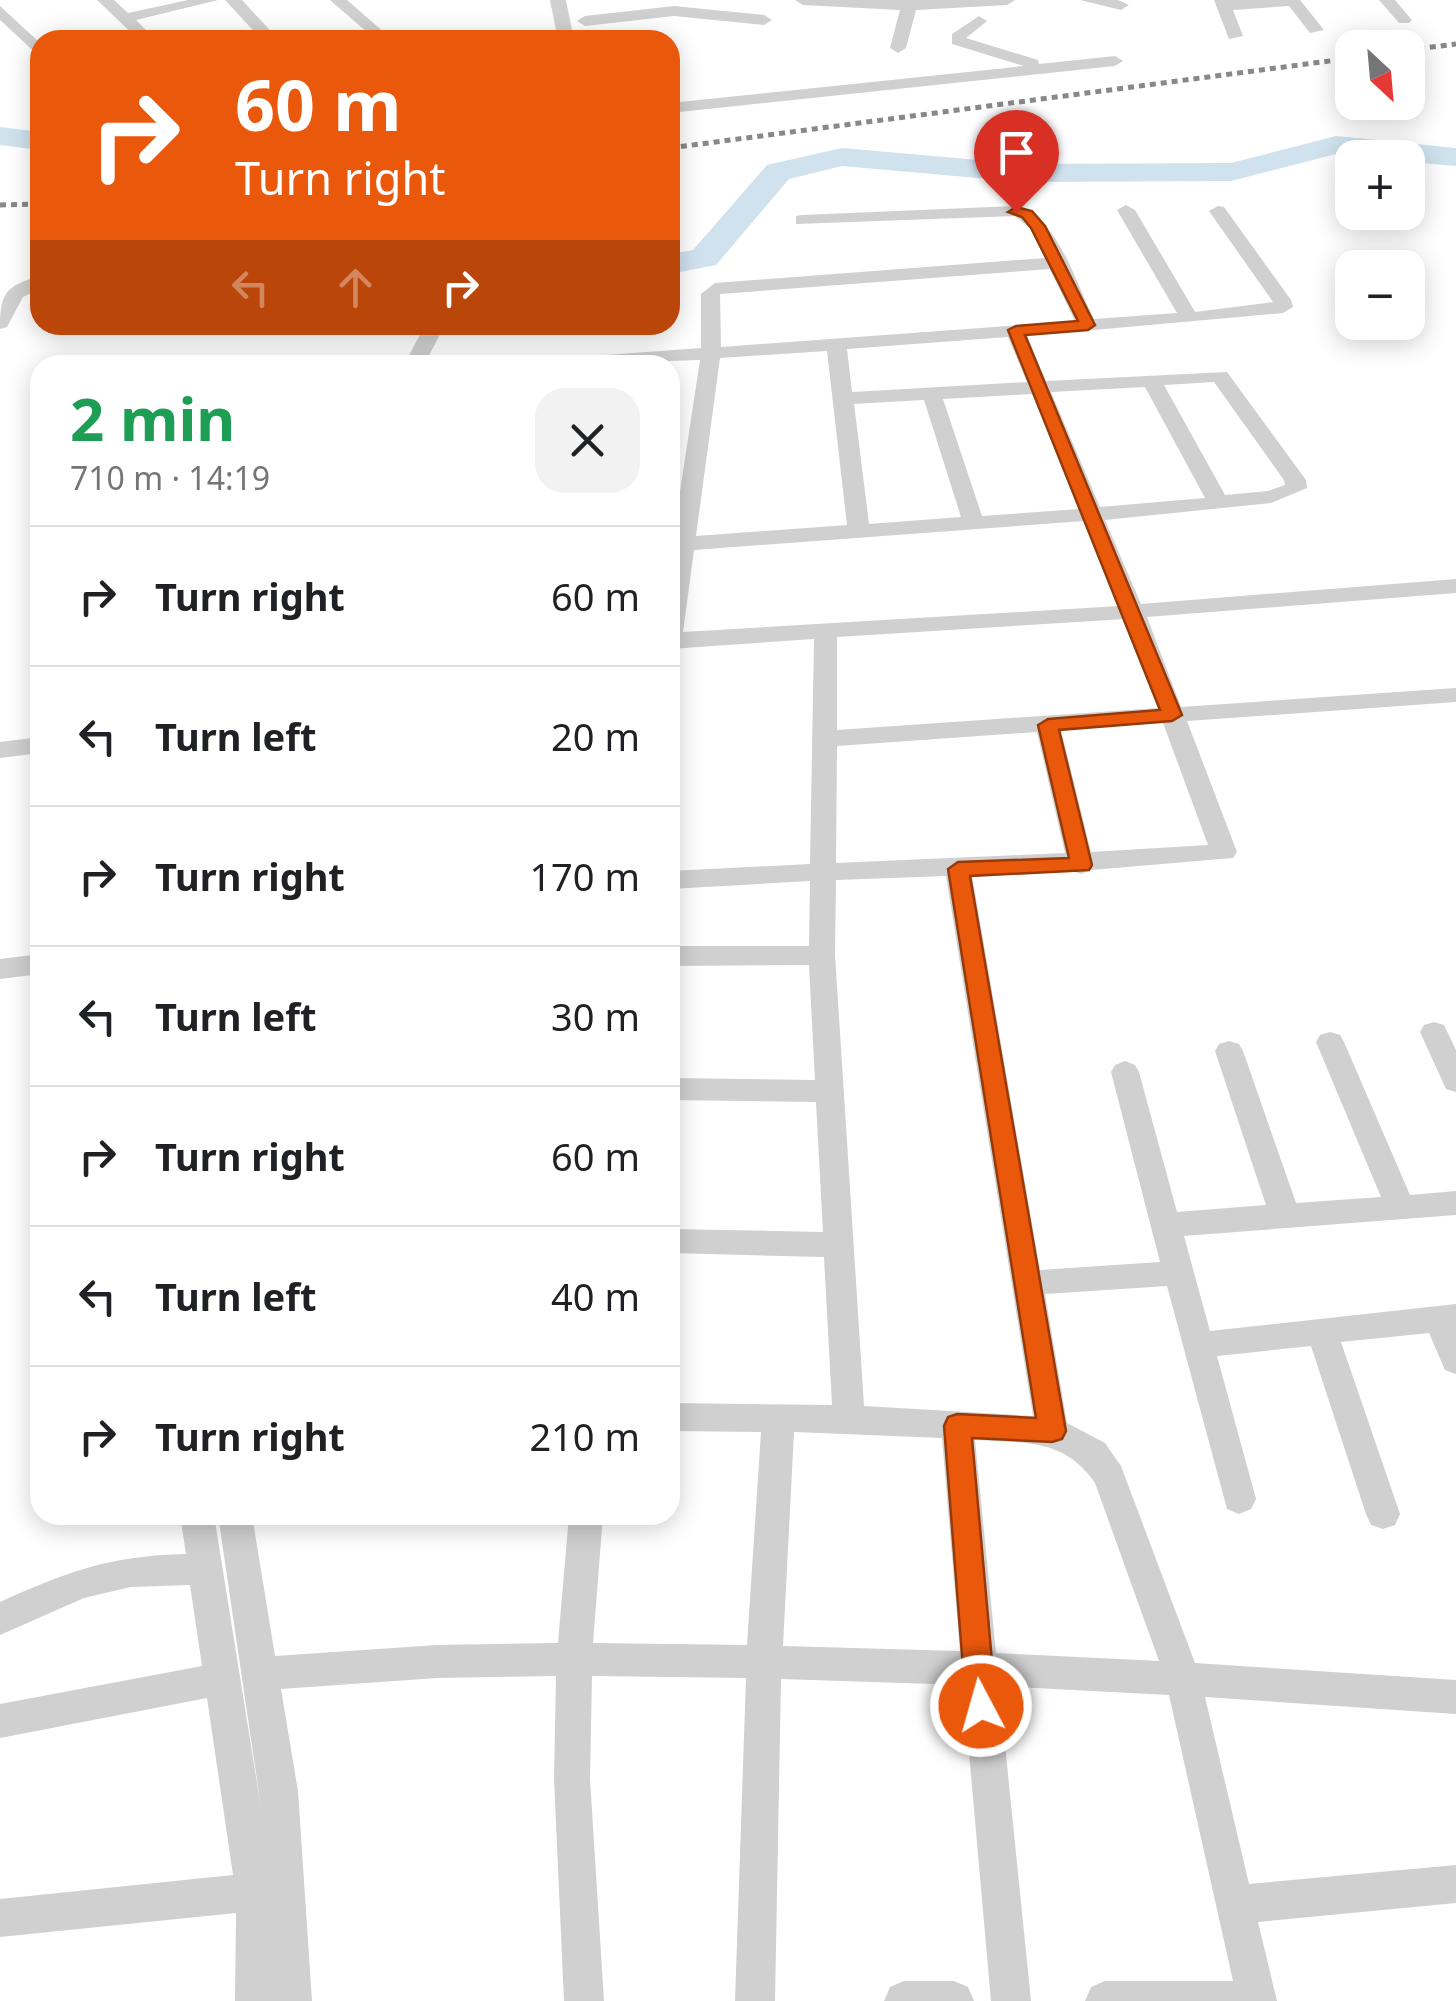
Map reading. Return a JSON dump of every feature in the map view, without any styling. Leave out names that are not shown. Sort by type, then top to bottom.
[{"type":"street","points":[[0,3],[15,0]]},
{"type":"street","points":[[105,0],[137,30]]},
{"type":"street","points":[[124,18],[210,0]]},
{"type":"street","points":[[233,0],[262,30]]},
{"type":"street","points":[[338,0],[373,30]]},
{"type":"street","points":[[558,0],[564,30]]},
{"type":"street","points":[[577,0],[586,30]]},
{"type":"street","points":[[803,0],[909,6],[1007,0]]},
{"type":"street","points":[[1088,0],[1121,5]]},
{"type":"street","points":[[1235,36],[1223,3],[1292,0],[1316,30]]},
{"type":"street","points":[[1387,0],[1404,20]]},
{"type":"street","points":[[898,48],[909,6]]},
{"type":"street","points":[[0,11],[30,42]]},
{"type":"street","points":[[585,21],[674,11],[764,20]]},
{"type":"street","points":[[979,21],[958,41],[1048,68]]},
{"type":"street","points":[[680,107],[1116,61]]},
{"type":"street","points":[[1126,210],[1189,318]]},
{"type":"street","points":[[680,356],[1189,318],[1283,307],[1218,211]]},
{"type":"street","points":[[802,220],[1027,214],[1038,226],[1088,325]]},
{"type":"street","points":[[680,566],[711,354],[710,294],[715,289],[1056,263]]},
{"type":"street","points":[[0,323],[7,294]]},
{"type":"street","points":[[680,879],[822,870],[1081,865],[1224,852],[1133,611],[1016,330]]},
{"type":"street","points":[[836,343],[860,533]]},
{"type":"street","points":[[683,544],[1092,515],[1218,503],[1287,493],[1296,488],[1295,480],[1220,376],[843,399]]},
{"type":"street","points":[[1151,380],[1218,503]]},
{"type":"street","points":[[932,395],[974,524]]},
{"type":"street","points":[[680,640],[1456,586]]},
{"type":"street","points":[[826,632],[822,954],[849,1419]]},
{"type":"street","points":[[825,739],[1456,695]]},
{"type":"street","points":[[1048,725],[1081,865]]},
{"type":"street","points":[[0,750],[30,746]]},
{"type":"street","points":[[958,869],[1052,1431]]},
{"type":"street","points":[[680,956],[822,954]]},
{"type":"street","points":[[0,969],[30,965]]},
{"type":"street","points":[[1434,1032],[1456,1081]]},
{"type":"street","points":[[1330,1042],[1400,1207]]},
{"type":"street","points":[[1229,1051],[1286,1216]]},
{"type":"street","points":[[1125,1072],[1239,1499]]},
{"type":"street","points":[[680,1089],[832,1090]]},
{"type":"street","points":[[1166,1225],[1456,1203]]},
{"type":"street","points":[[680,1242],[840,1245]]},
{"type":"street","points":[[1028,1283],[1179,1273]]},
{"type":"street","points":[[1198,1346],[1448,1318],[1456,1361]]},
{"type":"street","points":[[1322,1332],[1383,1514]]},
{"type":"street","points":[[680,1417],[849,1419],[1052,1431],[1094,1452],[1109,1476],[1183,1678],[1257,2001],[1105,2001]]},
{"type":"street","points":[[756,2001],[764,1664],[778,1418]]},
{"type":"street","points":[[957,1426],[1011,2001]]},
{"type":"street","points":[[198,1525],[255,1892],[255,2001]]},
{"type":"street","points":[[236,1525],[278,1792],[292,2001]]},
{"type":"street","points":[[584,2001],[572,1779],[574,1661],[585,1525]]},
{"type":"street","points":[[0,1619],[80,1583],[131,1571],[204,1568]]},
{"type":"street","points":[[258,1674],[460,1660],[764,1664],[1183,1678],[1456,1697]]},
{"type":"street","points":[[0,1722],[220,1678]]},
{"type":"street","points":[[1235,1905],[1456,1884]]},
{"type":"street","points":[[0,1918],[255,1892]]},
{"type":"street","points":[[904,2001],[954,2001]]},
{"type":"waterway","points":[[0,136],[30,140]]},
{"type":"waterway","points":[[680,262],[704,258],[778,172],[842,157],[1025,173],[1231,172],[1336,145],[1456,157]]},
{"type":"railway","points":[[1425,48],[1456,44]]},
{"type":"railway","points":[[680,147],[1335,60]]},
{"type":"railway","points":[[0,205],[30,204]]},
{"type":"route","points":[[981,1706],[957,1426],[1052,1431],[958,869],[1081,865],[1048,725],[1172,715],[1016,330],[1088,325],[1038,226],[1027,214],[1016,212]]}]
